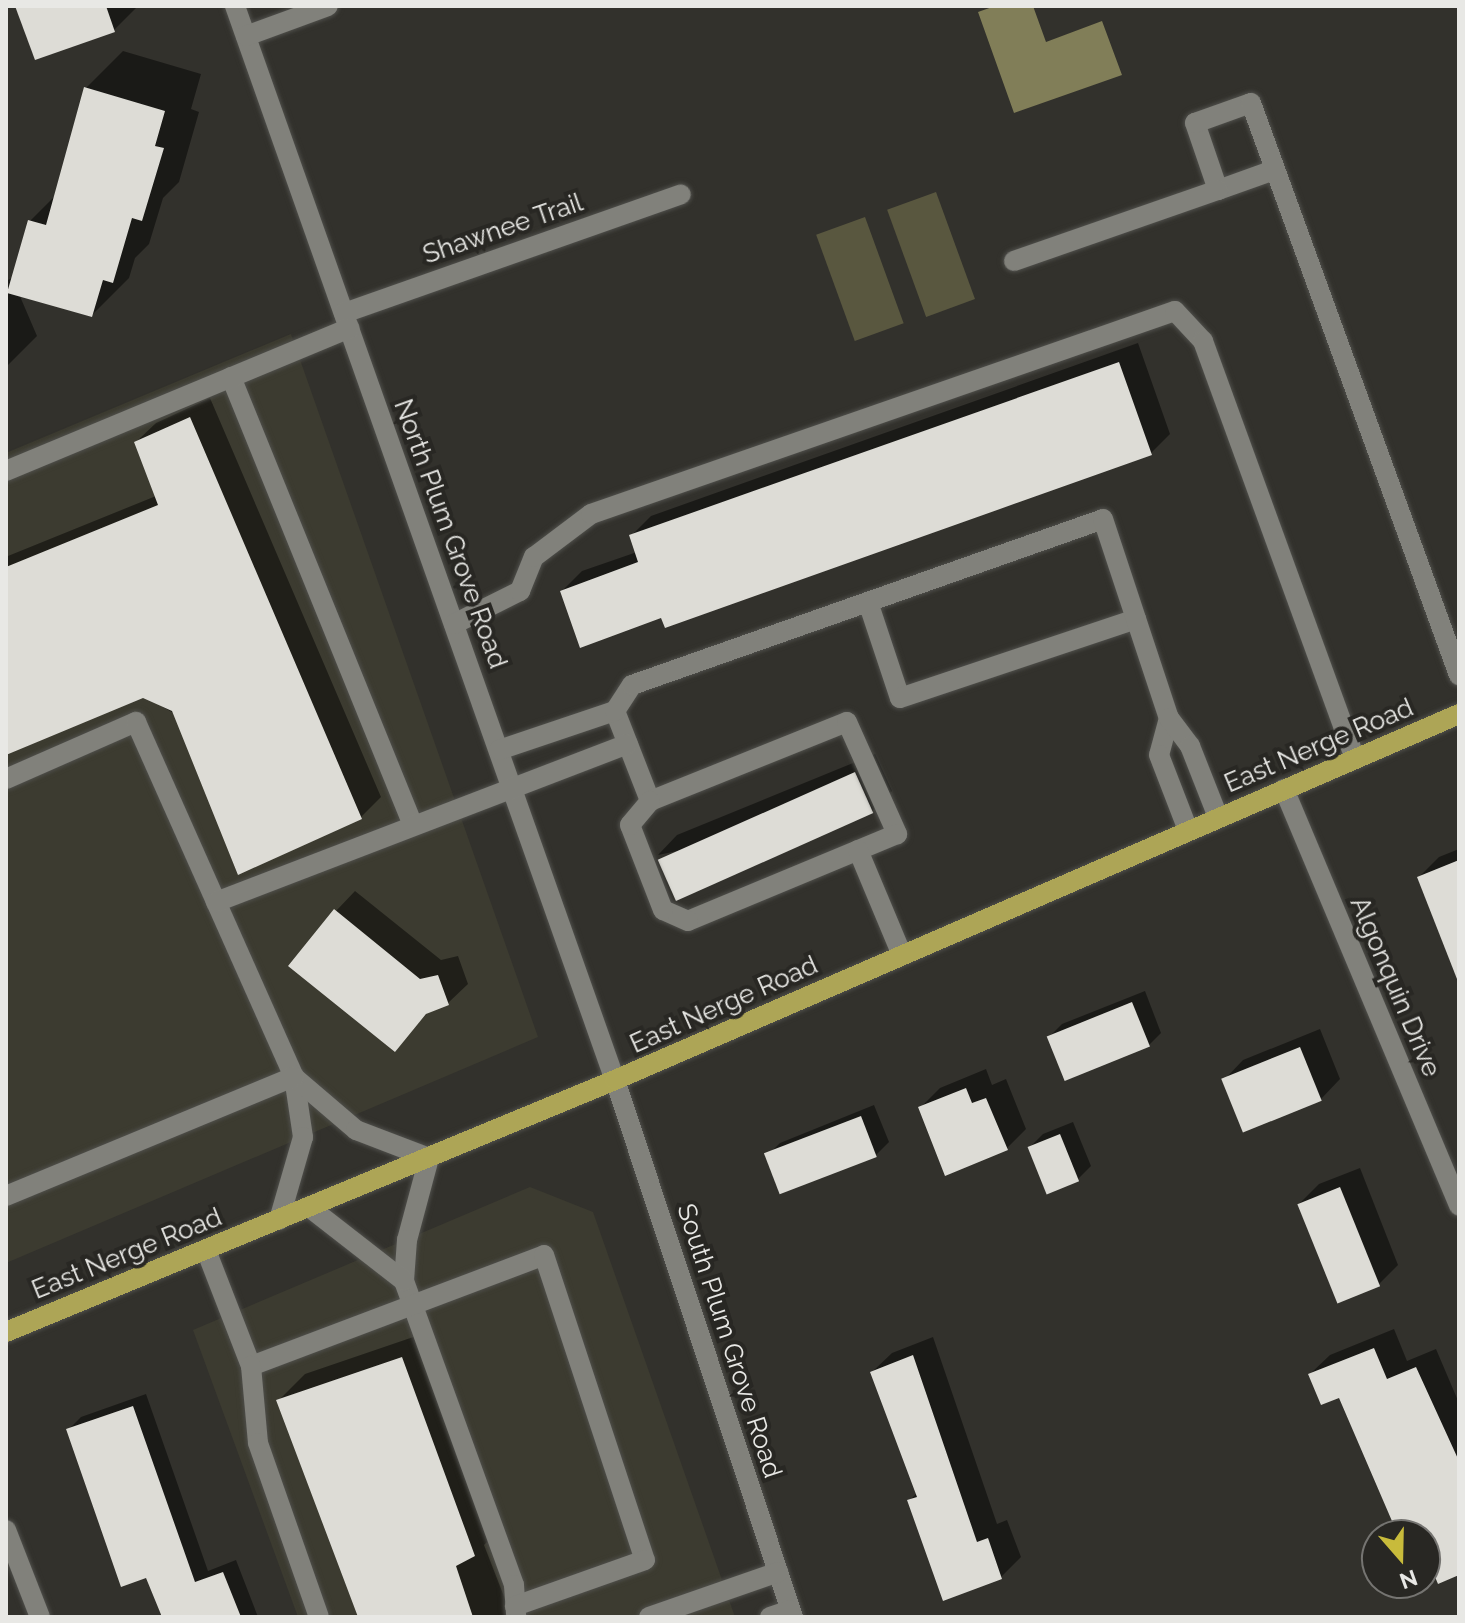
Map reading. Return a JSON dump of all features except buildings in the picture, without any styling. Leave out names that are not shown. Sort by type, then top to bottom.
[{"type":"main road","name":"East Nerge Road","points":[[6,1332],[615,1080],[1459,714]]},
{"type":"street","name":"North Plum Grove Road","points":[[235,6],[615,1080]]},
{"type":"street","points":[[246,36],[328,6]]},
{"type":"street","points":[[1218,190],[1195,123],[1251,103],[1459,675]]},
{"type":"street","points":[[1014,261],[1274,170]]},
{"type":"street","name":"Shawnee Trail","points":[[6,471],[231,377],[346,321],[681,194]]},
{"type":"street","points":[[454,624],[520,591],[534,557],[591,514],[1175,311],[1203,341],[1355,758]]},
{"type":"street","points":[[231,377],[413,826]]},
{"type":"street","points":[[499,750],[615,711],[632,685],[1103,519],[1169,718],[1190,746],[1218,817]]},
{"type":"street","points":[[868,602],[900,698],[1136,619]]},
{"type":"street","points":[[615,711],[650,801]]},
{"type":"street","points":[[1169,718],[1159,755],[1188,830]]},
{"type":"street","points":[[6,779],[136,722],[294,1077],[303,1137],[279,1220]]},
{"type":"street","points":[[847,722],[897,834],[688,921],[663,910],[630,825],[650,801],[847,722]]},
{"type":"street","points":[[216,902],[628,744]]},
{"type":"street","name":"Algonquin Drive","points":[[1284,789],[1459,1206]]},
{"type":"street","points":[[858,850],[902,955]]},
{"type":"street","points":[[251,1366],[412,1303],[544,1255],[645,1560],[515,1611],[514,1585],[412,1303],[404,1281],[407,1240],[429,1158],[356,1130],[294,1077]]},
{"type":"street","points":[[6,1196],[294,1077]]},
{"type":"street","name":"South Plum Grove Road","points":[[615,1080],[792,1614]]},
{"type":"street","points":[[309,1207],[404,1281]]},
{"type":"street","points":[[206,1250],[251,1366],[258,1443],[319,1617]]},
{"type":"street","points":[[6,1530],[40,1617]]},
{"type":"street","points":[[649,1617],[778,1572]]},
{"type":"street","points":[[770,1617],[792,1614]]},
{"type":"shaded area","points":[[995,6],[1033,6],[1046,42],[1102,21],[1122,75],[1014,113],[978,12]]},
{"type":"shaded area","points":[[936,192],[975,299],[926,317],[887,210]]},
{"type":"shaded area","points":[[865,217],[904,323],[855,341],[816,235]]},
{"type":"shaded area","points":[[291,334],[538,1037],[6,1263],[6,453]]},
{"type":"shaded area","points":[[530,1187],[593,1212],[735,1617],[298,1617],[193,1330]]}]
